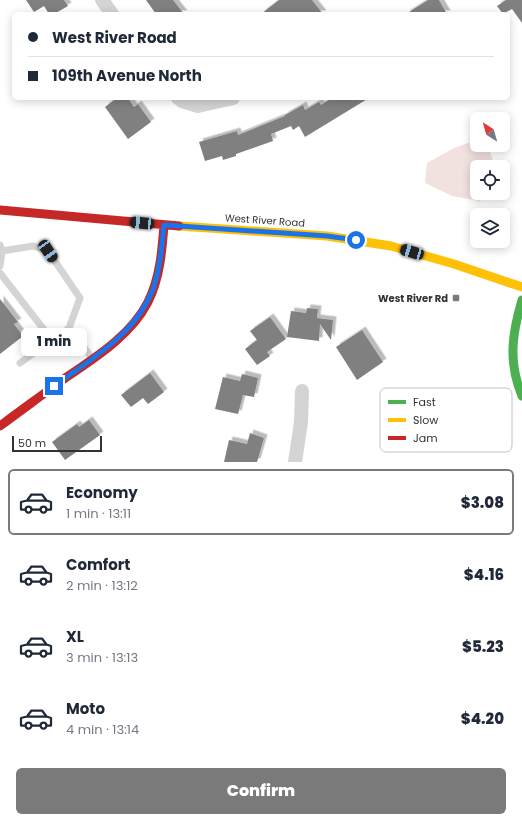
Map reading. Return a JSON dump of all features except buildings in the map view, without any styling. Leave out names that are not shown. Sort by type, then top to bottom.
[{"type":"main road","name":"West River Road","points":[[0,210],[164,225],[327,236],[356,240],[391,246],[454,264],[522,287]]},
{"type":"main road","points":[[1,423],[92,359],[128,330],[145,308],[154,288],[164,225]]},
{"type":"main road","points":[[522,300],[516,320],[511,347],[512,366],[522,396]]},
{"type":"street","points":[[102,0],[111,12]]},
{"type":"street","points":[[181,100],[198,106],[225,100]]},
{"type":"street","points":[[295,462],[301,422],[302,391]]},
{"type":"lane","points":[[0,266],[1,248],[33,246],[48,251],[80,298],[69,328],[20,363]]},
{"type":"lane","points":[[0,273],[52,340]]},
{"type":"lane","points":[[69,328],[92,359]]},
{"type":"shaded area","points":[[470,142],[470,152],[490,152],[493,160],[470,160],[470,199],[452,196],[425,183],[427,163],[454,148]]},
{"type":"traffic: fast","points":[[522,300],[516,325],[513,348],[515,371],[522,396]]},
{"type":"traffic: slow","points":[[179,226],[327,236],[391,246],[454,264],[522,287]]},
{"type":"traffic: jam","points":[[0,210],[179,226]]},
{"type":"traffic: jam","points":[[0,426],[98,356],[121,337],[140,315],[152,293],[158,274],[164,225]]},
{"type":"place","name":"West River Rd","points":[[456,298]]},
{"type":"route","points":[[54,386],[104,350],[128,330],[145,308],[154,288],[164,225],[327,236],[356,240]]}]
